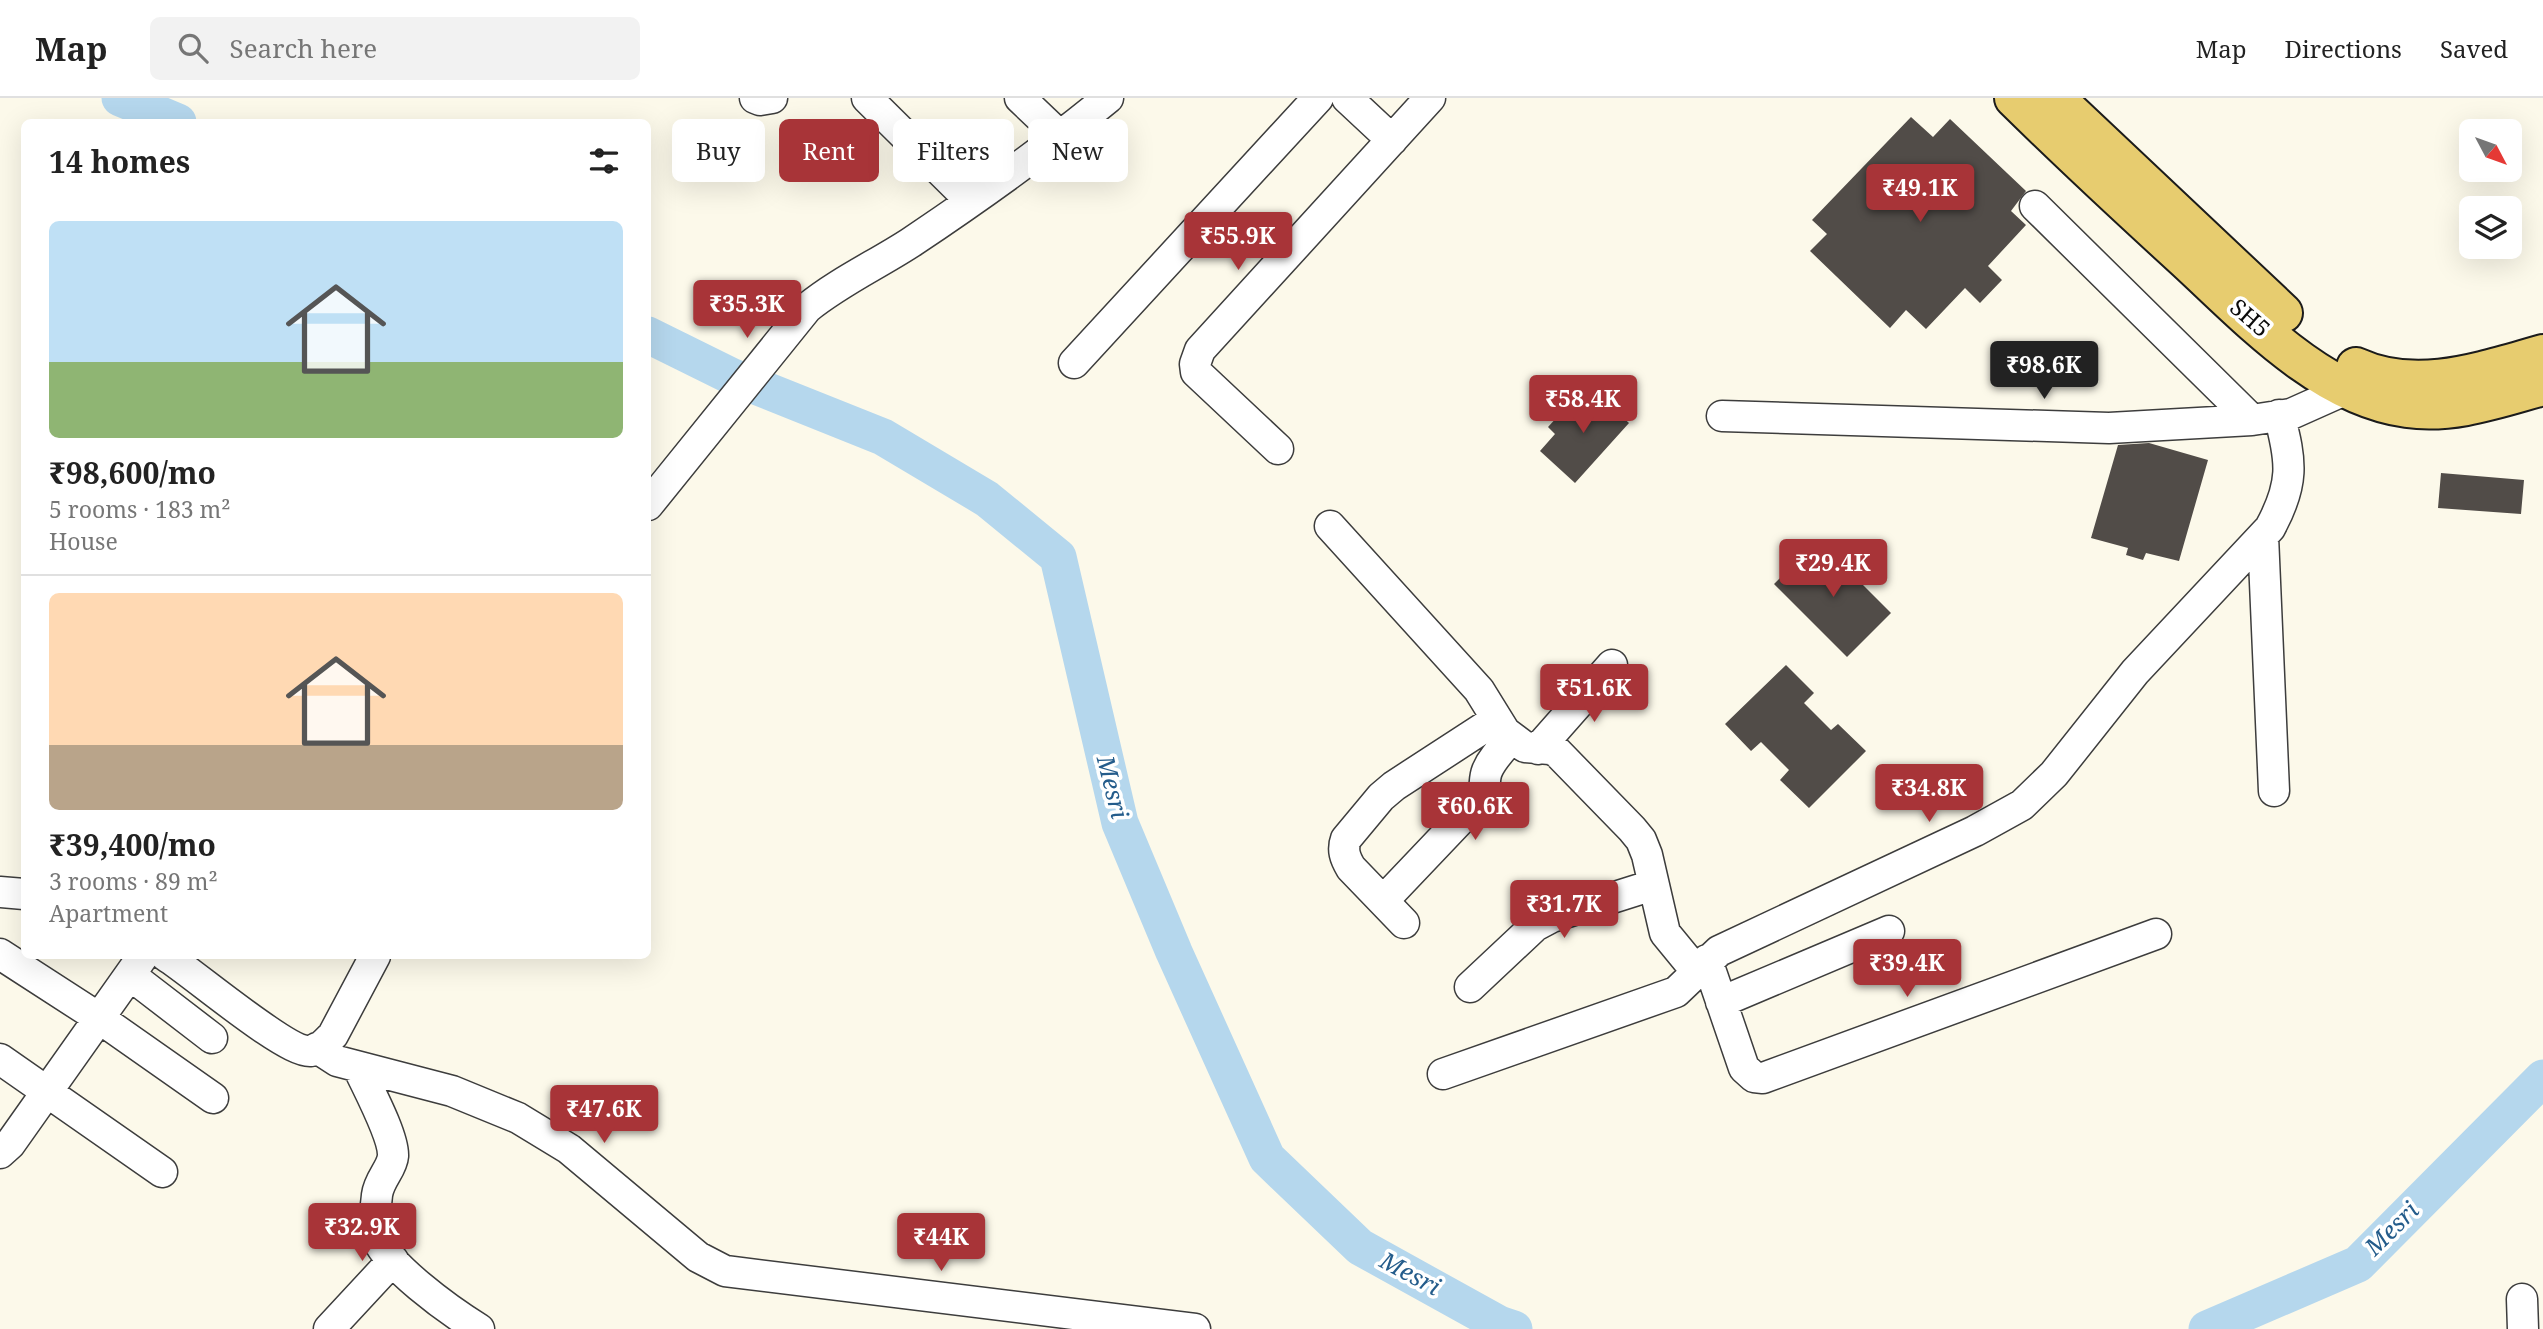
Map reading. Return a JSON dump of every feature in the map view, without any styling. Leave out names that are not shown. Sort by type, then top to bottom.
[{"type":"main road","name":"SH5","points":[[2014,98],[2101,182],[2265,331],[2319,373],[2358,381],[2420,381],[2466,375],[2543,355]]},
{"type":"main road","name":"SH5","points":[[2055,98],[2299,328],[2349,364],[2358,381],[2376,402],[2439,409],[2472,406],[2543,386]]},
{"type":"street","points":[[755,98],[772,98]]},
{"type":"street","points":[[867,98],[971,201]]},
{"type":"street","points":[[1020,98],[1042,119]]},
{"type":"street","points":[[1083,119],[1108,98]]},
{"type":"street","points":[[1074,363],[1318,98]]},
{"type":"street","points":[[1347,98],[1392,140]]},
{"type":"street","points":[[1278,449],[1196,372],[1195,364],[1200,350],[1430,98]]},
{"type":"street","points":[[651,501],[797,318],[822,295],[908,244],[1028,160]]},
{"type":"street","points":[[1443,1074],[1676,992],[1719,951],[1975,831],[2022,805],[2054,774],[2136,672],[2270,528],[2282,506],[2289,472],[2289,452],[2265,417],[2035,206]]},
{"type":"street","points":[[1722,416],[2109,428],[2291,414],[2358,381]]},
{"type":"street","points":[[1331,526],[1479,690],[1516,735],[1557,751],[1632,829],[1647,855],[1665,933],[1702,966],[1721,1002],[1744,1068],[1754,1077],[1763,1078],[2156,934]]},
{"type":"street","points":[[2263,536],[2274,791]]},
{"type":"street","points":[[1383,901],[1480,799],[1485,789],[1486,772],[1496,755],[1516,735],[1612,665]]},
{"type":"street","points":[[1404,923],[1351,867],[1345,858],[1343,846],[1346,839],[1381,797],[1394,786],[1516,735]]},
{"type":"street","points":[[1470,987],[1535,926],[1653,885]]},
{"type":"street","points":[[0,892],[21,894]]},
{"type":"street","points":[[1721,1002],[1889,931]]},
{"type":"street","points":[[0,954],[99,1018],[213,1098]]},
{"type":"street","points":[[170,959],[297,1048],[310,1051],[333,1035],[373,959]]},
{"type":"street","points":[[0,1153],[10,1144],[136,965],[212,1038]]},
{"type":"street","points":[[183,1077],[236,1007]]},
{"type":"street","points":[[317,1048],[337,1061],[453,1091],[518,1118],[569,1149],[698,1257],[725,1271],[1195,1329]]},
{"type":"street","points":[[0,1059],[162,1172]]},
{"type":"street","points":[[358,1067],[385,1127],[393,1157],[379,1184],[374,1231],[377,1240],[424,1290],[479,1329]]},
{"type":"street","points":[[329,1329],[393,1260]]},
{"type":"street","points":[[2522,1299],[2523,1329]]},
{"type":"building","points":[[1911,117],[1933,137],[1950,119],[2026,191],[2011,211],[2026,225],[1988,266],[2002,280],[1980,303],[1965,288],[1926,329],[1906,310],[1890,328],[1810,251],[1827,234],[1812,220]]},
{"type":"building","points":[[1594,391],[1629,423],[1575,483],[1540,451],[1555,434],[1548,427],[1571,402],[1578,408]]},
{"type":"building","points":[[2149,443],[2208,460],[2179,561],[2146,553],[2143,560],[2126,555],[2128,548],[2091,538],[2118,445]]},
{"type":"building","points":[[2441,473],[2524,480],[2521,514],[2438,508]]},
{"type":"building","points":[[1818,540],[1891,613],[1847,657],[1774,584]]},
{"type":"building","points":[[1786,665],[1814,693],[1804,703],[1831,730],[1838,724],[1866,751],[1809,808],[1780,780],[1789,770],[1761,742],[1751,751],[1725,724]]},
{"type":"waterway","name":"Mesri","points":[[120,98],[171,119]]},
{"type":"waterway","name":"Mesri","points":[[651,336],[733,377],[883,437],[987,499],[1058,557],[1120,823],[1174,952],[1267,1158],[1360,1247],[1499,1324],[1514,1329]]},
{"type":"waterway","name":"Mesri","points":[[2207,1329],[2358,1264],[2543,1078]]}]
